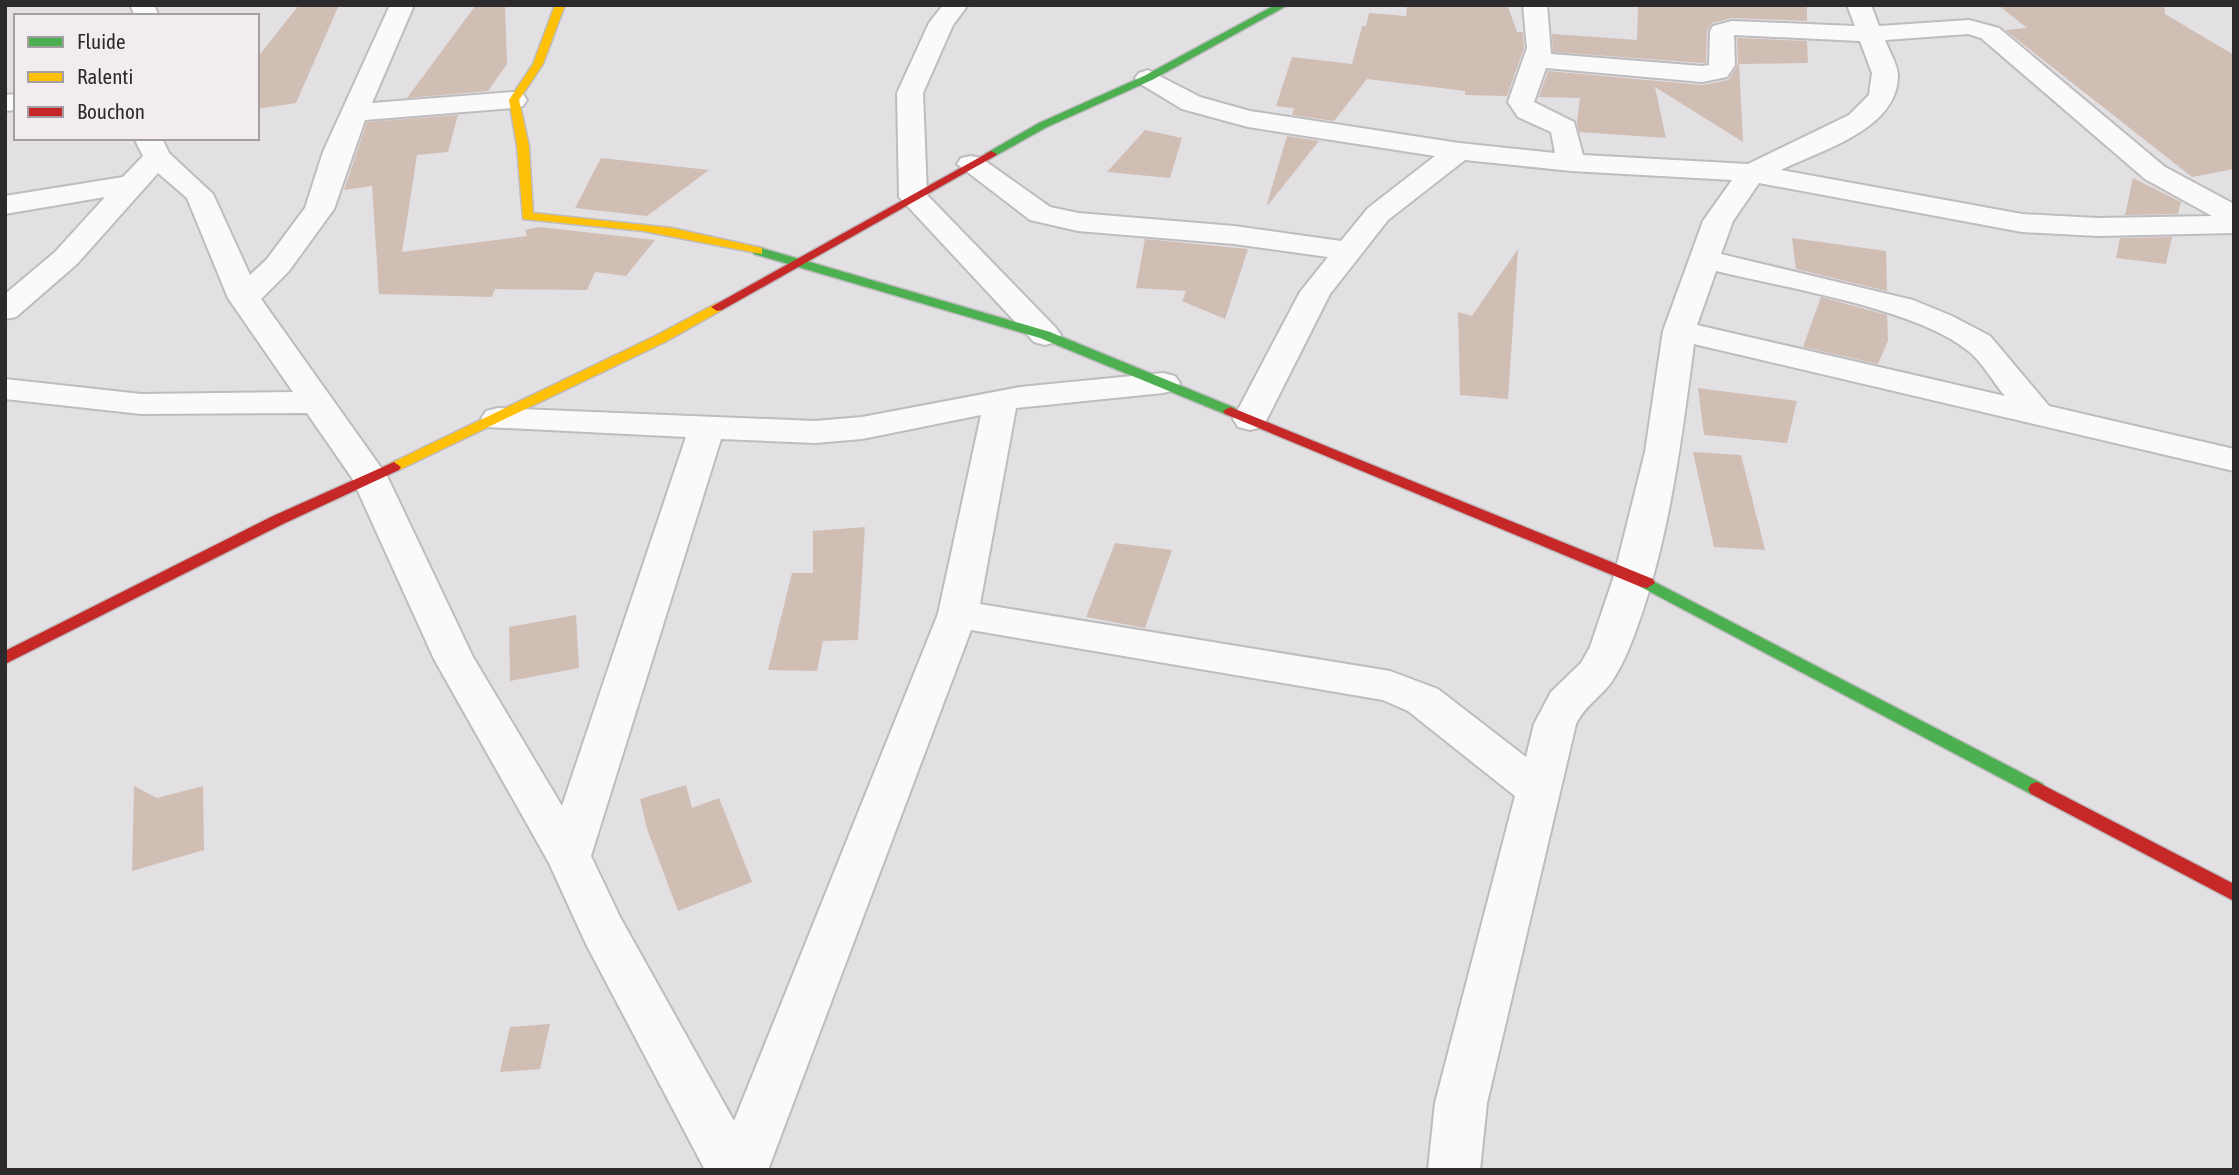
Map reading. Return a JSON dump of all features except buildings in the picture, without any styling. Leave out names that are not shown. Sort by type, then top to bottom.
[{"type":"street","points":[[244,298],[278,265],[319,209],[353,113],[402,5]]},
{"type":"street","points":[[560,5],[538,64],[514,100],[523,146],[527,216],[663,229],[713,238],[1045,335],[1633,576],[2234,893]]},
{"type":"street","points":[[956,5],[941,23],[910,93],[913,197],[1045,335]]},
{"type":"street","points":[[5,658],[369,476],[498,419],[660,338],[1043,125],[1148,78],[1283,5]]},
{"type":"street","points":[[1535,5],[1540,48],[1521,102],[1527,111],[1564,128],[1571,163]]},
{"type":"street","points":[[1454,1170],[1461,1103],[1555,724],[1566,703],[1595,674],[1610,647],[1633,576],[1663,452],[1679,331],[1718,221],[1752,173],[1859,121],[1882,97],[1885,73],[1858,5]]},
{"type":"street","points":[[1536,60],[1702,74],[1718,72],[1722,65],[1722,31],[1732,28],[1869,34],[1969,27],[1990,33],[2155,173],[2234,216]]},
{"type":"street","points":[[1148,78],[1191,103],[1222,113],[1459,150],[1571,163],[1752,173],[2022,223],[2098,227],[2234,225]]},
{"type":"street","points":[[353,113],[514,100]]},
{"type":"street","points":[[1251,419],[1306,307],[1348,251],[1378,214],[1459,150]]},
{"type":"street","points":[[146,160],[199,194],[213,220],[244,298],[369,476],[454,659],[568,856],[603,930],[733,1170]]},
{"type":"street","points":[[5,205],[146,160]]},
{"type":"street","points":[[5,310],[66,257],[146,160]]},
{"type":"street","points":[[971,164],[1040,214],[1078,222],[1234,235],[1348,251]]},
{"type":"street","points":[[1704,259],[1902,307],[1941,323],[1979,343],[2037,414]]},
{"type":"street","points":[[1679,331],[2234,460]]},
{"type":"street","points":[[498,419],[815,432],[862,428],[1001,400],[1163,383]]},
{"type":"street","points":[[5,389],[141,404],[319,402]]},
{"type":"street","points":[[741,1170],[958,614],[1001,400]]},
{"type":"street","points":[[568,856],[706,429]]},
{"type":"street","points":[[958,614],[1390,686],[1434,708],[1539,790]]},
{"type":"traffic: fast","points":[[991,154],[1043,125],[1148,78],[1283,5]]},
{"type":"traffic: fast","points":[[758,251],[1045,335],[1230,411]]},
{"type":"traffic: fast","points":[[1647,583],[2037,789]]},
{"type":"traffic: slow","points":[[560,5],[538,64],[514,100],[523,146],[527,216],[672,232],[758,251]]},
{"type":"traffic: slow","points":[[394,467],[660,339],[717,307]]},
{"type":"traffic: jam","points":[[717,307],[991,154]]},
{"type":"traffic: jam","points":[[1230,411],[1647,583]]},
{"type":"traffic: jam","points":[[5,658],[278,520],[394,467]]},
{"type":"traffic: jam","points":[[2037,789],[2234,893]]}]
